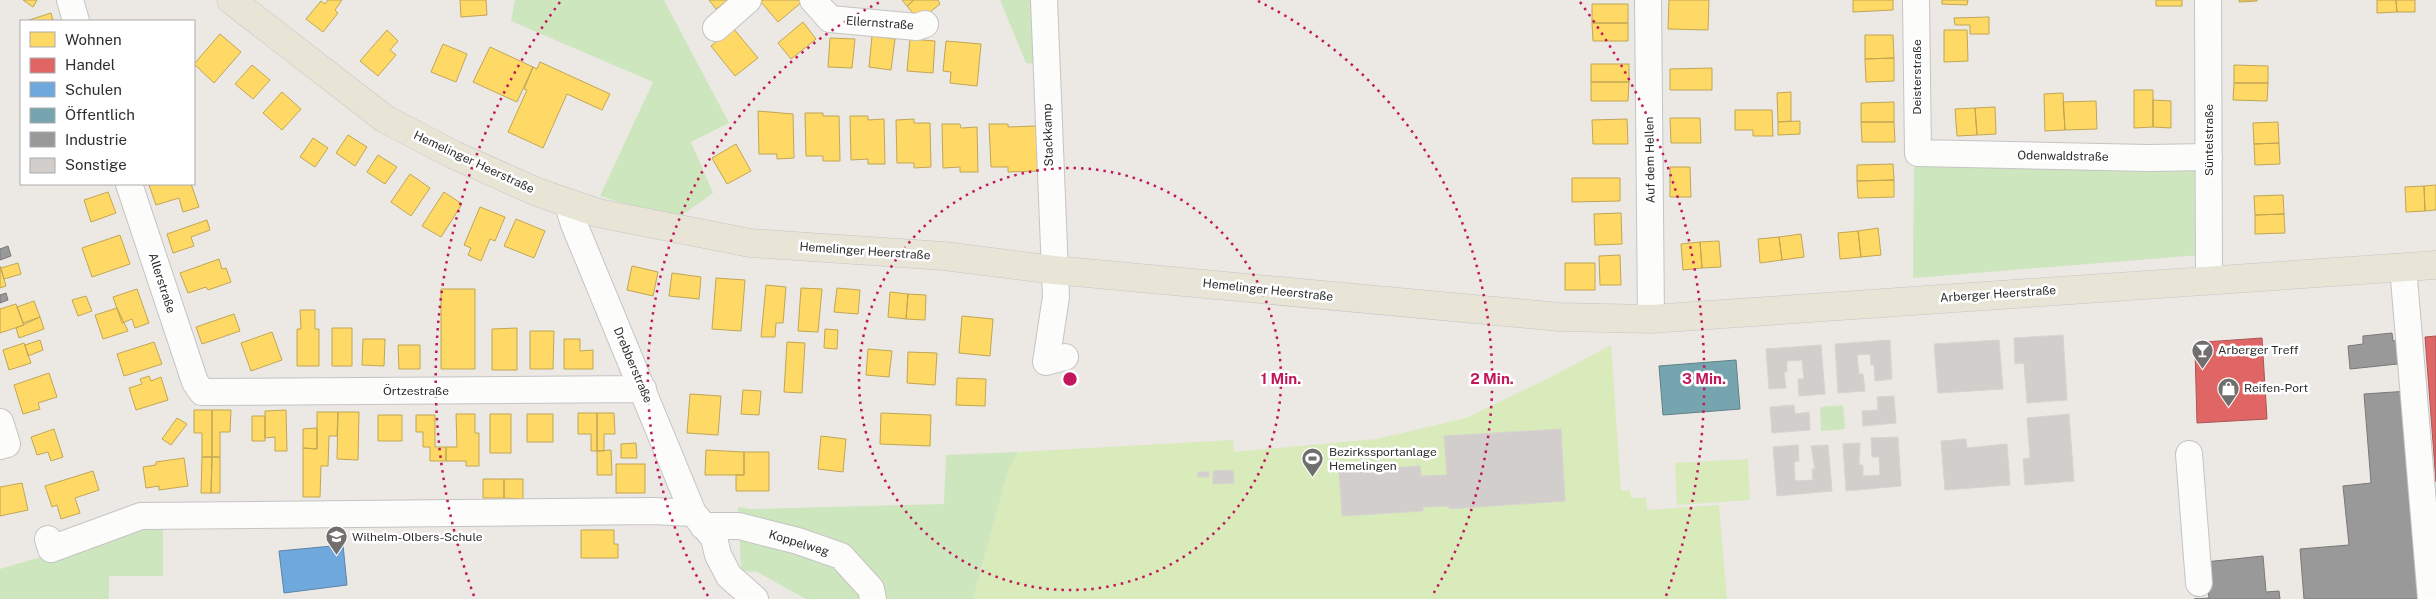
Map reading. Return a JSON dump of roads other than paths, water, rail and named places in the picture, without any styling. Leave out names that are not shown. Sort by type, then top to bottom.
[{"type":"main road","name":"Hemelinger Heerstraße","points":[[231,0],[384,119],[470,162],[537,192],[598,213],[750,243],[944,256],[1054,270],[1560,317]]},
{"type":"main road","name":"Arberger Heerstraße","points":[[1560,317],[1651,319],[2209,279],[2436,265]]},
{"type":"street","points":[[70,0],[76,20]]},
{"type":"street","points":[[716,28],[748,0]]},
{"type":"street","name":"Ellernstraße","points":[[813,0],[830,19],[918,27],[925,24]]},
{"type":"street","name":"Stackkamp","points":[[1044,0],[1056,297],[1046,362],[1065,357]]},
{"type":"street","name":"Auf dem Hellen","points":[[1648,0],[1651,319]]},
{"type":"street","name":"Deisterstraße","points":[[1916,0],[1918,153]]},
{"type":"street","name":"Süntelstraße","points":[[2208,0],[2209,279]]},
{"type":"street","name":"Odenwaldstraße","points":[[1918,153],[2148,158],[2209,157]]},
{"type":"street","name":"Allerstraße","points":[[129,185],[195,382]]},
{"type":"street","name":"Drebberstraße","points":[[567,202],[574,224],[698,519],[714,538],[718,555],[729,576],[755,599]]},
{"type":"street","points":[[2403,267],[2431,599]]},
{"type":"street","name":"Örtzestraße","points":[[195,382],[202,392],[643,389]]},
{"type":"street","points":[[2189,454],[2199,583]]},
{"type":"street","name":"Koppelweg","points":[[48,539],[51,549],[141,516],[654,511],[739,526],[798,541],[841,556],[871,589],[873,599]]},
{"type":"place","name":"Arberger Treff","points":[[2202,369]]},
{"type":"place","name":"Reifen-Port","points":[[2228,407]]},
{"type":"place","name":"Bezirkssportanlage Hemelingen","points":[[1313,478]]},
{"type":"place","name":"Wilhelm-Olbers-Schule","points":[[336,556]]}]
